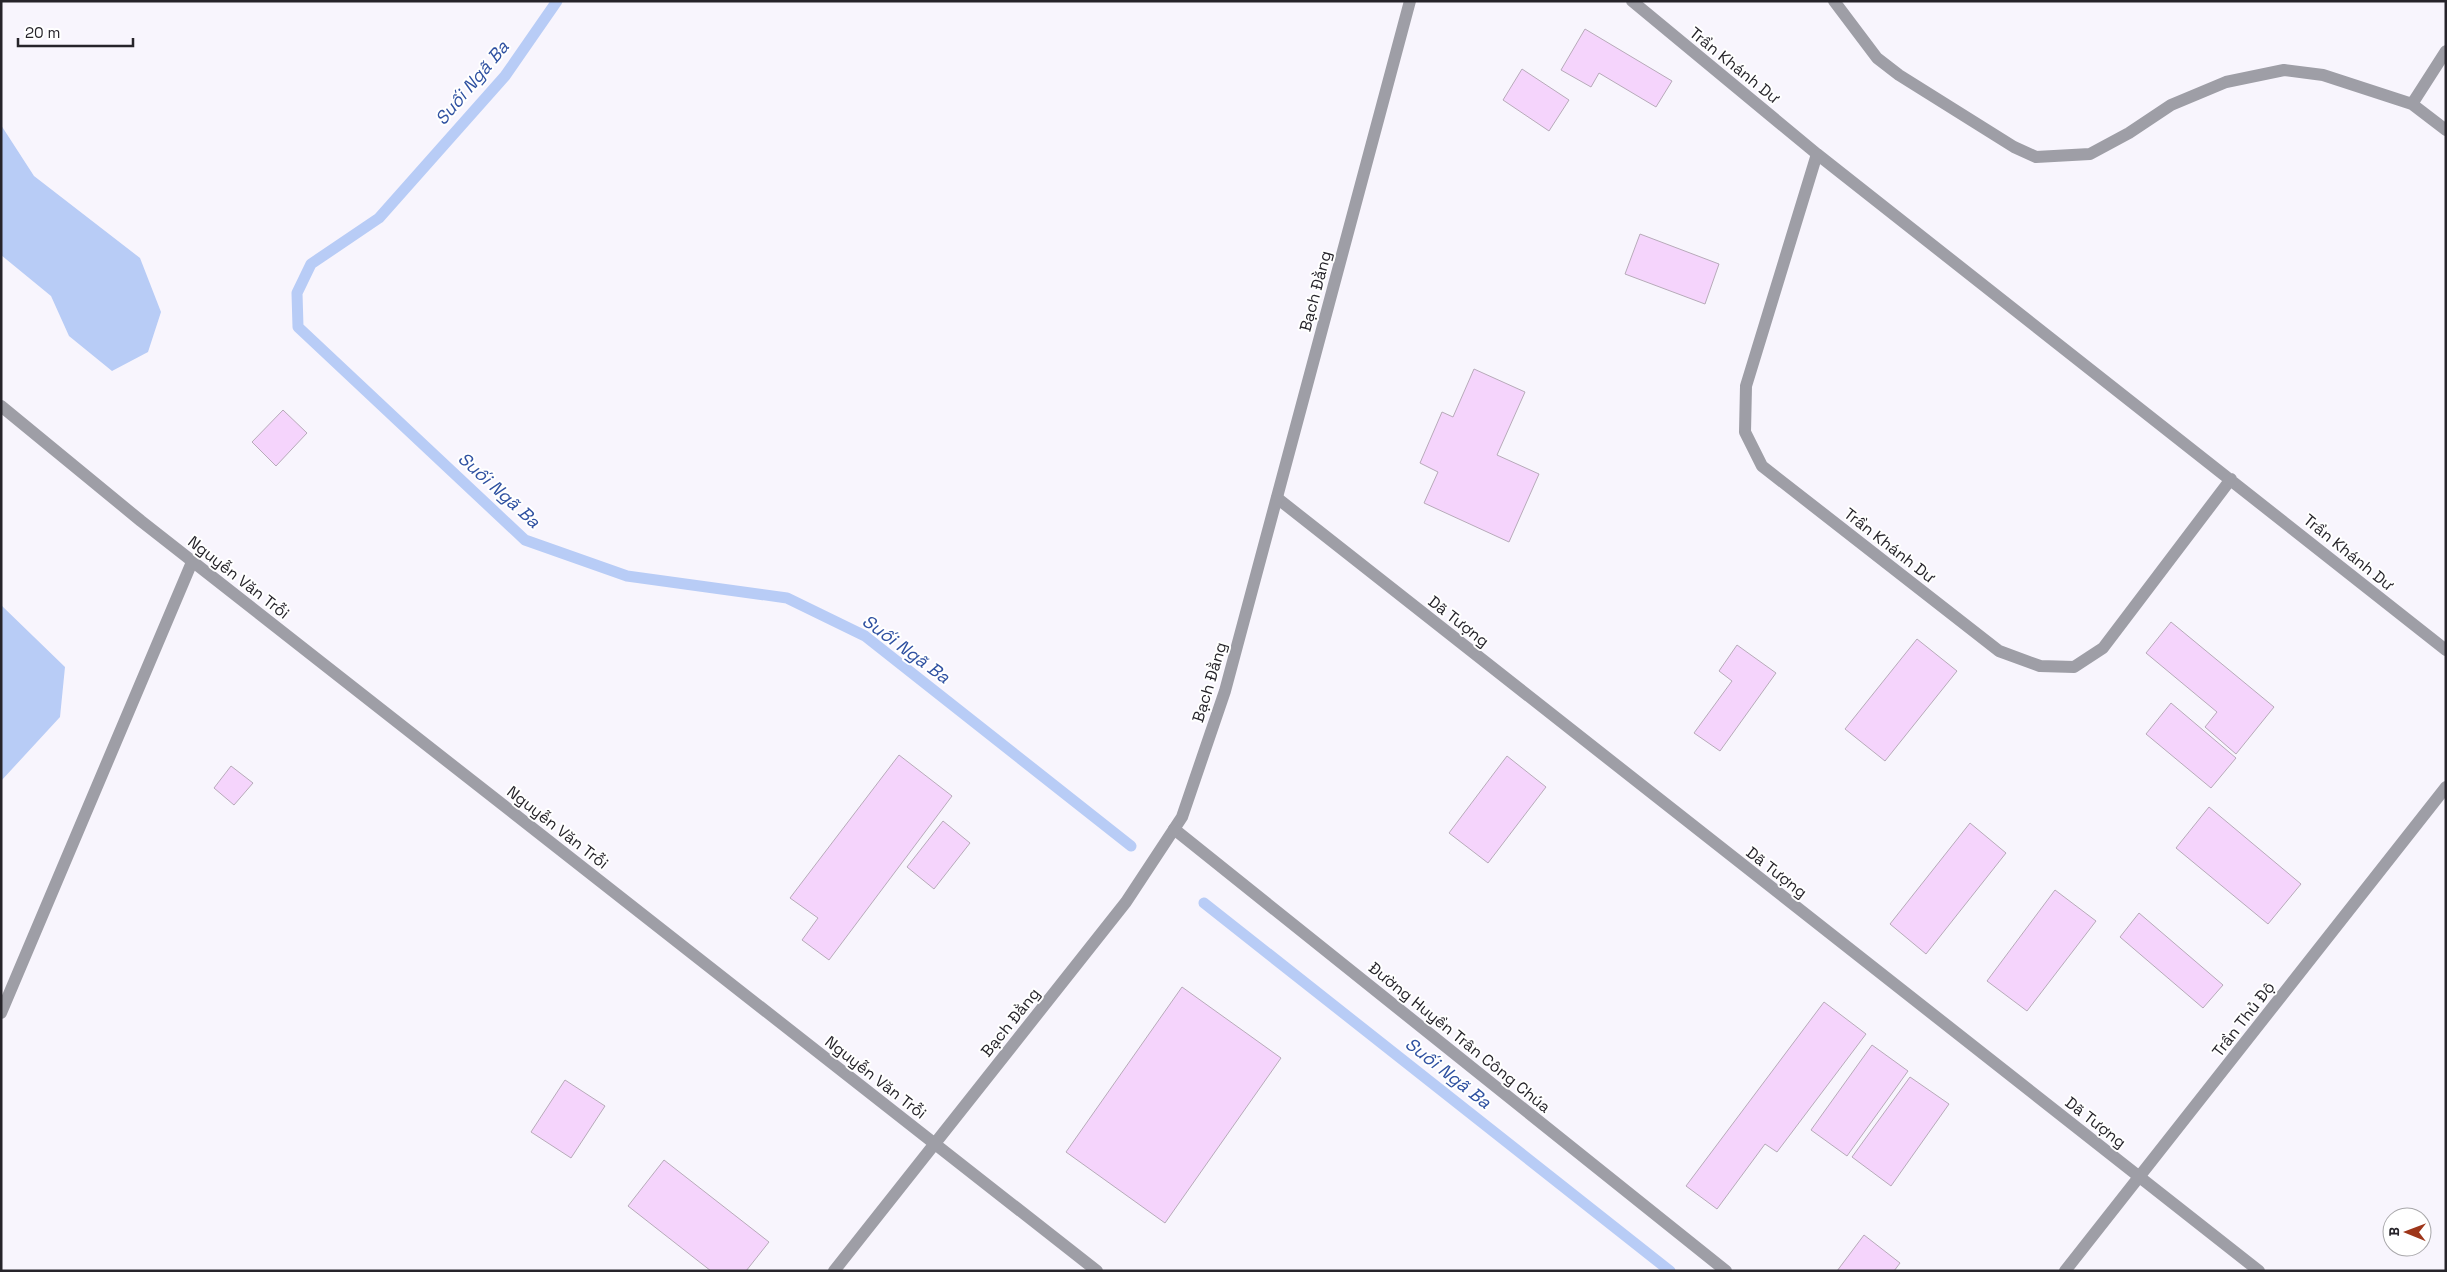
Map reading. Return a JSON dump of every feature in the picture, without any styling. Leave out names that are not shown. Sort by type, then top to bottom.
[{"type":"street","name":"Bạch Đằng","points":[[834,1271],[1126,902],[1182,817],[1225,691],[1410,1]]},
{"type":"street","name":"Trần Khánh Dư","points":[[1632,1],[1818,154],[2446,650]]},
{"type":"street","points":[[1834,1],[1877,58],[1899,75],[2014,147],[2036,157],[2090,154],[2129,133],[2172,105],[2226,82],[2284,70],[2323,75],[2412,104],[2446,130]]},
{"type":"street","points":[[2412,104],[2446,51]]},
{"type":"street","name":"Trần Khánh Dư","points":[[1818,154],[1746,386],[1745,432],[1762,466],[1999,651],[2040,666],[2074,667],[2102,648],[2231,479]]},
{"type":"street","name":"Nguyễn Văn Trỗi","points":[[1,406],[192,562],[1097,1271]]},
{"type":"street","name":"Dã Tượng","points":[[1277,498],[2259,1271]]},
{"type":"street","points":[[1,1013],[192,562]]},
{"type":"street","name":"Trần Thủ Độ","points":[[2065,1271],[2446,786]]},
{"type":"street","name":"Đường Huyền Trân Công Chúa","points":[[1174,829],[1726,1271]]},
{"type":"water","points":[[1,125],[34,176],[140,258],[161,312],[148,352],[112,371],[69,336],[51,296],[1,255]]},
{"type":"water","points":[[1,605],[65,667],[60,717],[1,781]]},
{"type":"building","points":[[1585,29],[1672,81],[1656,107],[1599,73],[1591,87],[1561,70]]},
{"type":"building","points":[[1522,69],[1569,100],[1549,131],[1503,100]]},
{"type":"building","points":[[1640,234],[1719,264],[1705,304],[1625,274]]},
{"type":"building","points":[[1474,369],[1525,392],[1497,455],[1539,474],[1509,542],[1424,503],[1438,472],[1420,463],[1442,412],[1453,417]]},
{"type":"building","points":[[283,410],[307,433],[276,466],[252,442]]},
{"type":"building","points":[[2171,622],[2274,707],[2236,754],[2205,727],[2217,712],[2146,653]]},
{"type":"building","points":[[1917,639],[1957,671],[1885,761],[1845,729]]},
{"type":"building","points":[[1737,645],[1776,673],[1720,751],[1694,733],[1732,681],[1719,671]]},
{"type":"building","points":[[2171,703],[2236,758],[2211,788],[2146,734]]},
{"type":"building","points":[[899,755],[952,796],[829,960],[802,940],[818,918],[790,898]]},
{"type":"building","points":[[1507,756],[1546,787],[1488,863],[1449,833]]},
{"type":"building","points":[[231,766],[253,783],[234,805],[214,788]]},
{"type":"building","points":[[2209,807],[2301,884],[2268,924],[2176,848]]},
{"type":"building","points":[[943,821],[970,843],[934,889],[907,867]]},
{"type":"building","points":[[1970,823],[2006,853],[1926,954],[1890,924]]},
{"type":"building","points":[[2055,890],[2096,921],[2027,1011],[1987,981]]},
{"type":"building","points":[[2139,913],[2223,985],[2203,1008],[2120,937]]},
{"type":"building","points":[[1182,987],[1281,1058],[1165,1223],[1066,1152]]},
{"type":"building","points":[[1824,1002],[1866,1034],[1777,1152],[1765,1144],[1717,1209],[1686,1186]]},
{"type":"building","points":[[1872,1045],[1908,1071],[1847,1156],[1811,1130]]},
{"type":"building","points":[[1910,1077],[1949,1104],[1891,1186],[1852,1157]]},
{"type":"building","points":[[565,1080],[605,1106],[571,1158],[531,1132]]},
{"type":"building","points":[[664,1160],[769,1242],[746,1271],[711,1271],[628,1206]]},
{"type":"building","points":[[1864,1235],[1900,1263],[1894,1271],[1837,1271]]},
{"type":"waterway","name":"Suối Ngã Ba","points":[[557,1],[505,76],[379,218],[311,264],[297,293],[298,327],[525,540],[627,576],[787,598],[865,636],[1131,846]]},
{"type":"waterway","name":"Suối Ngã Ba","points":[[1204,903],[1670,1271]]}]
